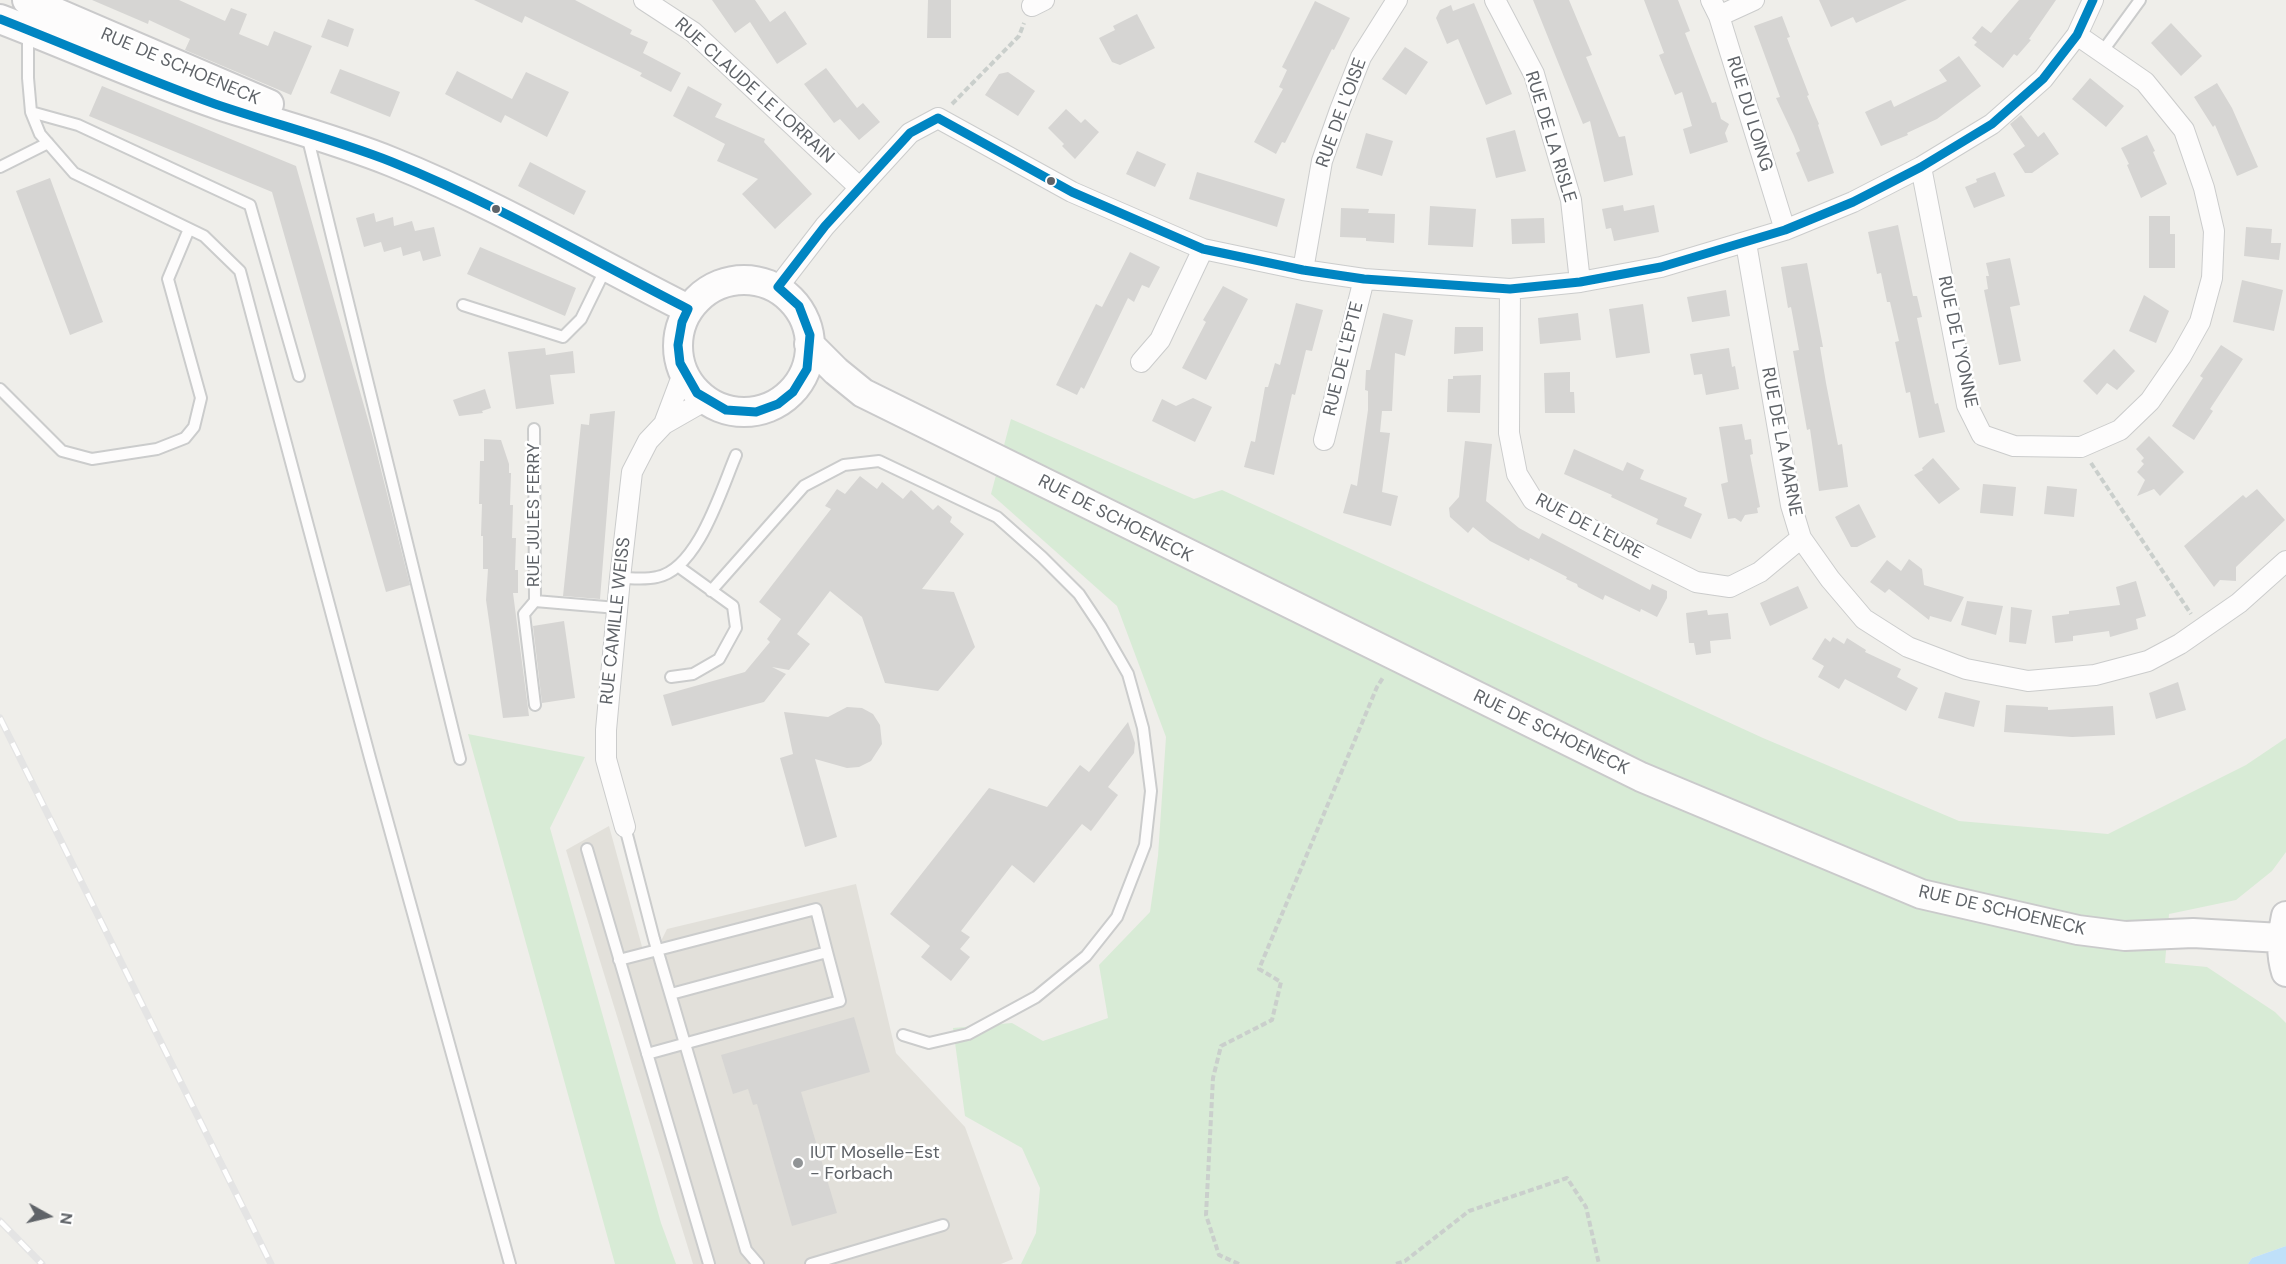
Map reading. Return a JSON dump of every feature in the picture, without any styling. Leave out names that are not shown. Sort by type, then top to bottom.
[{"type":"main road","name":"RUE DE SCHOENECK","points":[[0,19],[30,14],[98,32],[263,101],[314,132],[392,162],[493,206],[606,268],[688,309]]},
{"type":"main road","points":[[746,279],[778,287],[799,306],[810,335],[807,369],[793,392],[778,404],[756,412],[726,410],[706,400],[697,393],[680,363],[678,345],[682,322],[688,309],[697,296],[713,286],[746,279]]},
{"type":"main road","name":"RUE DE SCHOENECK","points":[[809,345],[863,393],[1209,566],[1641,777],[1921,894],[2078,930],[2125,936],[2284,927]]},
{"type":"main road","name":"RUE DE SCHOENECK","points":[[793,392],[823,387],[863,393]]},
{"type":"main road","points":[[2284,927],[2282,959],[2286,972]]},
{"type":"street","name":"RUE CLAUDE LE LORRAIN","points":[[644,0],[693,32],[859,188]]},
{"type":"street","name":"RUE DE L'OISE","points":[[1303,270],[1322,161],[1336,120],[1361,57],[1397,0]]},
{"type":"street","name":"RUE DE LA RISLE","points":[[1495,0],[1534,74],[1571,200],[1580,282]]},
{"type":"street","points":[[1715,8],[1754,0]]},
{"type":"street","points":[[778,287],[825,226],[910,133],[938,118],[1072,192],[1203,249],[1303,270],[1364,279],[1510,289],[1580,282],[1661,267],[1785,230],[1853,202],[1921,167],[1992,124],[2043,78],[2078,34],[2093,0]]},
{"type":"street","name":"RUE DU LOING","points":[[1715,8],[1785,230]]},
{"type":"street","name":"RUE DE L'YONNE","points":[[1921,167],[1967,405],[1982,435],[2014,446],[2081,447],[2120,430],[2150,401],[2181,356],[2200,322],[2212,278],[2214,231],[2204,188],[2184,130],[2145,82],[2078,34]]},
{"type":"street","name":"RUE DE LA MARNE","points":[[1746,243],[1791,505],[1801,538],[1830,579],[1864,619],[1908,647],[1966,669],[2028,681],[2095,675],[2148,661],[2202,630],[2239,603],[2286,561]]},
{"type":"street","points":[[1141,362],[1160,340],[1203,249]]},
{"type":"street","name":"RUE DE L'EPTE","points":[[1324,440],[1364,279]]},
{"type":"street","name":"RUE DE L'EURE","points":[[1510,289],[1509,434],[1517,474],[1533,500],[1696,582],[1730,587],[1760,572],[1801,538]]},
{"type":"street","name":"RUE CAMILLE WEISS","points":[[664,424],[684,371]]},
{"type":"street","name":"RUE CAMILLE WEISS","points":[[625,827],[606,759],[606,730],[632,472],[648,441],[664,424],[706,400]]},
{"type":"lane","points":[[2102,52],[2140,0]]},
{"type":"lane","points":[[30,14],[28,78],[32,112],[40,134],[74,173],[204,236],[240,271],[369,758],[510,1264]]},
{"type":"lane","points":[[32,112],[78,125],[250,205],[299,376]]},
{"type":"lane","points":[[314,132],[460,759]]},
{"type":"lane","points":[[0,166],[48,143]]},
{"type":"lane","points":[[0,389],[62,451],[92,459],[157,449],[184,438],[194,427],[201,398],[168,279],[189,229]]},
{"type":"lane","points":[[463,305],[563,337],[581,319],[606,268]]},
{"type":"lane","name":"RUE JULES FERRY","points":[[534,429],[535,601],[524,614],[535,705]]},
{"type":"lane","points":[[620,578],[658,577],[679,567],[696,546],[736,455]]},
{"type":"lane","points":[[711,591],[804,486],[844,465],[879,461],[997,517],[1079,594],[1128,674],[1143,728],[1151,791],[1145,845],[1116,917],[1086,956],[1035,997],[968,1034],[929,1043],[903,1035]]},
{"type":"lane","points":[[671,677],[693,674],[719,659],[736,628],[733,606],[679,567]]},
{"type":"lane","name":"RUE JULES FERRY","points":[[535,601],[617,608]]},
{"type":"lane","points":[[625,827],[658,950],[746,1250],[758,1264]]},
{"type":"lane","points":[[587,849],[709,1264]]},
{"type":"lane","points":[[620,960],[816,909],[840,1001],[647,1054]]},
{"type":"lane","points":[[671,994],[827,952]]},
{"type":"lane","points":[[811,1264],[943,1225]]},
{"type":"path","points":[[938,118],[1019,36],[1038,3]]},
{"type":"path","points":[[2081,447],[2202,630]]},
{"type":"path","points":[[1239,1264],[1219,1255],[1206,1215],[1212,1088],[1221,1046],[1272,1020],[1281,982],[1259,969],[1377,687],[1396,656]]},
{"type":"path","points":[[1396,1264],[1405,1261],[1469,1211],[1567,1178],[1586,1207],[1599,1264]]},
{"type":"shaded area","points":[[609,826],[644,954],[657,949],[667,929],[856,884],[896,1053],[965,1127],[1013,1259],[1001,1264],[693,1264],[566,850]]},
{"type":"green space","points":[[1011,419],[1194,499],[1222,490],[1763,738],[1959,821],[2108,834],[2246,765],[2286,738],[2286,852],[2272,871],[2236,900],[2169,914],[2165,963],[2207,967],[2275,1012],[2286,1023],[2286,1246],[2252,1258],[2248,1264],[1021,1264],[1036,1233],[1040,1188],[1022,1148],[965,1116],[953,1028],[1012,1023],[1043,1041],[1108,1018],[1099,965],[1150,912],[1158,856],[1166,737],[1117,606],[991,494]]},
{"type":"green space","points":[[468,734],[585,757],[550,828],[661,1223],[676,1264],[615,1264]]},
{"type":"water","points":[[2286,1246],[2286,1264],[2248,1264],[2252,1258]]},
{"type":"building","points":[[92,0],[179,0],[225,21],[231,8],[247,14],[239,34],[268,46],[274,31],[312,46],[291,95],[185,50],[190,39],[149,20],[148,24]]},
{"type":"building","points":[[474,0],[575,0],[632,30],[630,34],[648,42],[643,53],[681,73],[671,92],[640,76],[642,73],[525,16],[522,23]]},
{"type":"building","points":[[712,0],[755,0],[770,22],[785,11],[807,44],[777,64],[750,22],[735,33]]},
{"type":"building","points":[[928,0],[951,0],[951,38],[927,38]]},
{"type":"building","points":[[1533,0],[1569,0],[1592,55],[1586,57],[1619,137],[1625,136],[1633,175],[1604,182],[1590,121],[1583,124]]},
{"type":"building","points":[[1644,0],[1678,0],[1690,31],[1685,33],[1712,103],[1716,102],[1721,119],[1729,124],[1725,133],[1728,142],[1690,154],[1683,129],[1692,126],[1682,92],[1675,95],[1659,55],[1664,53]]},
{"type":"building","points":[[1819,0],[1907,0],[1856,23],[1853,17],[1831,27]]},
{"type":"building","points":[[2019,0],[2056,0],[2029,39],[2031,40],[2017,56],[2014,54],[2003,68],[1974,45],[1977,42],[1972,38],[1982,26],[1991,33]]},
{"type":"building","points":[[1315,1],[1350,18],[1285,143],[1282,142],[1276,154],[1254,142],[1283,89],[1279,87],[1287,70],[1282,67]]},
{"type":"building","points":[[1474,3],[1512,94],[1486,105],[1458,39],[1447,44],[1436,18],[1440,10],[1451,5],[1453,11]]},
{"type":"building","points":[[1137,14],[1155,48],[1120,65],[1112,62],[1099,38],[1115,30],[1113,26]]},
{"type":"building","points":[[1782,16],[1790,37],[1787,38],[1809,95],[1807,96],[1819,124],[1834,173],[1808,182],[1796,153],[1800,151],[1776,98],[1780,97],[1754,26]]},
{"type":"building","points":[[328,19],[354,29],[348,47],[321,37]]},
{"type":"building","points":[[2171,23],[2202,56],[2181,76],[2151,43]]},
{"type":"building","points":[[1405,47],[1428,62],[1406,95],[1382,79]]},
{"type":"building","points":[[1959,56],[1981,86],[1937,119],[1907,133],[1908,135],[1881,146],[1865,112],[1891,100],[1894,107],[1947,81],[1939,70]]},
{"type":"building","points":[[826,68],[857,108],[863,103],[880,122],[859,140],[840,119],[834,123],[804,84]]},
{"type":"building","points":[[340,69],[400,92],[390,117],[330,93]]},
{"type":"building","points":[[457,71],[512,99],[526,72],[569,92],[547,137],[505,115],[501,123],[445,94]]},
{"type":"building","points":[[1008,72],[1035,91],[1018,116],[985,95],[999,74]]},
{"type":"building","points":[[2090,78],[2124,106],[2106,127],[2072,99]]},
{"type":"building","points":[[2217,83],[2232,108],[2258,167],[2237,176],[2215,125],[2213,127],[2194,97]]},
{"type":"building","points":[[102,86],[296,166],[372,434],[410,585],[386,592],[272,192],[89,116]]},
{"type":"building","points":[[688,86],[722,104],[715,117],[765,139],[764,142],[812,194],[775,229],[742,194],[758,179],[717,161],[725,144],[673,116]]},
{"type":"building","points":[[1066,109],[1081,123],[1085,119],[1099,132],[1075,159],[1048,128]]},
{"type":"building","points":[[2021,115],[2038,137],[2044,132],[2059,154],[2032,173],[2025,173],[2013,154],[2025,146],[2010,124]]},
{"type":"building","points":[[1515,130],[1526,171],[1496,178],[1486,138]]},
{"type":"building","points":[[1366,133],[1393,141],[1382,176],[1356,168]]},
{"type":"building","points":[[2147,135],[2167,184],[2141,198],[2121,148]]},
{"type":"building","points":[[1137,151],[1166,164],[1155,187],[1126,174]]},
{"type":"building","points":[[530,162],[586,191],[574,215],[518,186]]},
{"type":"building","points":[[1197,172],[1285,199],[1277,227],[1189,199]]},
{"type":"building","points":[[1995,172],[2005,196],[1974,208],[1965,187],[1977,182],[1976,179]]},
{"type":"building","points":[[50,178],[103,322],[70,335],[16,191]]},
{"type":"building","points":[[1623,205],[1624,211],[1654,205],[1659,232],[1614,241],[1611,228],[1606,229],[1602,209]]},
{"type":"building","points":[[1430,206],[1476,209],[1473,247],[1428,245]]},
{"type":"building","points":[[1341,208],[1369,209],[1368,213],[1395,214],[1394,243],[1366,241],[1366,238],[1340,237]]},
{"type":"building","points":[[374,213],[376,222],[393,217],[394,226],[412,221],[415,231],[434,227],[441,256],[423,261],[420,251],[403,256],[401,247],[384,252],[381,242],[364,247],[356,218]]},
{"type":"building","points":[[2149,216],[2170,216],[2170,234],[2175,234],[2175,268],[2149,268]]},
{"type":"building","points":[[1544,218],[1545,243],[1512,244],[1511,219]]},
{"type":"building","points":[[1898,225],[1913,296],[1917,296],[1922,317],[1917,318],[1935,404],[1938,403],[1945,432],[1919,438],[1910,392],[1906,393],[1895,342],[1899,341],[1890,302],[1887,302],[1881,273],[1877,274],[1868,232]]},
{"type":"building","points":[[2246,227],[2272,229],[2271,243],[2281,243],[2279,260],[2244,256]]},
{"type":"building","points":[[480,247],[576,288],[565,316],[467,274]]},
{"type":"building","points":[[1130,252],[1160,267],[1149,288],[1142,285],[1134,302],[1128,298],[1084,389],[1081,387],[1077,395],[1056,385],[1096,304],[1102,307]]},
{"type":"building","points":[[2010,258],[2020,305],[2010,307],[2021,361],[1999,365],[1984,290],[1988,289],[1986,276],[1989,276],[1986,263]]},
{"type":"building","points":[[1807,263],[1823,347],[1820,347],[1826,383],[1838,445],[1842,444],[1848,487],[1819,491],[1810,429],[1807,430],[1793,351],[1799,350],[1791,307],[1788,308],[1781,267]]},
{"type":"building","points":[[2242,280],[2283,290],[2274,331],[2233,322]]},
{"type":"building","points":[[1223,286],[1248,299],[1206,380],[1182,368],[1206,322],[1203,320]]},
{"type":"building","points":[[1726,290],[1730,316],[1692,322],[1687,297]]},
{"type":"building","points":[[2144,295],[2169,311],[2156,343],[2129,331]]},
{"type":"building","points":[[1296,303],[1323,310],[1312,351],[1306,350],[1295,395],[1292,394],[1274,475],[1244,467],[1251,441],[1255,442],[1265,387],[1268,387],[1275,363],[1280,365]]},
{"type":"building","points":[[1643,304],[1650,353],[1616,358],[1609,309]]},
{"type":"building","points":[[1383,313],[1413,320],[1405,356],[1395,353],[1392,411],[1382,411],[1380,432],[1390,433],[1382,492],[1398,496],[1391,526],[1343,513],[1351,484],[1357,486],[1368,410],[1368,391],[1365,390],[1366,370],[1370,370]]},
{"type":"building","points":[[1578,313],[1581,340],[1540,344],[1538,318]]},
{"type":"building","points":[[1455,327],[1483,327],[1483,351],[1454,354]]},
{"type":"building","points":[[2221,345],[2243,359],[2210,409],[2213,411],[2194,440],[2172,426],[2203,378],[2200,376]]},
{"type":"building","points":[[545,348],[546,355],[573,351],[575,373],[550,375],[554,404],[516,409],[508,352]]},
{"type":"building","points":[[1729,348],[1739,389],[1706,395],[1702,374],[1694,375],[1690,354]]},
{"type":"building","points":[[2114,349],[2135,371],[2117,390],[2107,383],[2097,395],[2083,381]]},
{"type":"building","points":[[1570,372],[1570,392],[1574,392],[1575,413],[1545,413],[1544,373]]},
{"type":"building","points":[[1481,375],[1480,413],[1447,412],[1448,379],[1453,379],[1453,376]]},
{"type":"building","points":[[485,389],[491,408],[482,411],[483,413],[459,416],[453,400]]},
{"type":"building","points":[[1193,398],[1212,407],[1195,442],[1152,421],[1162,399],[1176,406]]},
{"type":"building","points":[[615,411],[600,599],[563,596],[581,424],[589,425],[590,414]]},
{"type":"building","points":[[1742,424],[1745,440],[1751,439],[1753,454],[1750,455],[1760,507],[1757,508],[1758,513],[1745,515],[1741,522],[1735,518],[1728,519],[1721,484],[1728,482],[1719,427]]},
{"type":"building","points":[[2149,436],[2184,472],[2160,496],[2154,489],[2137,496],[2145,480],[2137,472],[2144,464],[2141,461],[2144,458],[2136,449]]},
{"type":"building","points":[[484,439],[501,440],[509,464],[509,473],[511,473],[512,538],[516,538],[515,570],[518,570],[518,593],[513,593],[529,716],[503,718],[486,600],[488,569],[483,569],[482,504],[479,504],[480,461],[484,461]]},
{"type":"building","points":[[1465,441],[1492,444],[1486,501],[1519,528],[1539,539],[1542,533],[1650,590],[1652,584],[1667,591],[1667,598],[1657,617],[1641,609],[1640,612],[1605,595],[1603,600],[1578,587],[1577,584],[1566,579],[1567,577],[1490,541],[1473,527],[1468,533],[1450,517],[1449,508],[1459,497]]},
{"type":"building","points":[[1574,449],[1623,471],[1627,462],[1644,470],[1640,479],[1687,498],[1684,506],[1702,514],[1691,539],[1656,524],[1658,519],[1611,497],[1612,495],[1564,474]]},
{"type":"building","points":[[1933,458],[1960,489],[1939,504],[1914,475],[1923,470],[1922,468]]},
{"type":"building","points":[[860,476],[877,489],[882,482],[903,499],[911,490],[933,510],[938,505],[952,517],[950,522],[964,534],[922,589],[954,592],[975,647],[938,691],[885,683],[862,617],[830,591],[797,634],[810,644],[789,670],[772,667],[786,674],[764,702],[672,726],[663,695],[745,672],[770,642],[767,639],[781,619],[759,602],[831,509],[825,506],[837,489],[845,494]]},
{"type":"building","points":[[1983,484],[2016,487],[2013,516],[1980,513]]},
{"type":"building","points":[[2047,486],[2077,489],[2074,517],[2044,514]]},
{"type":"building","points":[[2257,489],[2285,520],[2236,567],[2236,581],[2220,580],[2214,587],[2184,546],[2243,495],[2246,498]]},
{"type":"building","points":[[1859,504],[1876,537],[1857,547],[1851,547],[1835,517]]},
{"type":"building","points":[[1909,559],[1922,569],[1924,585],[1964,597],[1951,622],[1930,616],[1929,620],[1889,589],[1885,593],[1870,582],[1887,560],[1901,571]]},
{"type":"building","points":[[2136,581],[2146,616],[2136,619],[2138,629],[2110,637],[2109,631],[2073,636],[2073,641],[2055,643],[2052,616],[2069,614],[2069,611],[2120,605],[2116,587]]},
{"type":"building","points":[[1798,586],[1808,608],[1770,626],[1760,603]]},
{"type":"building","points":[[1967,601],[2003,606],[1996,635],[1961,625]]},
{"type":"building","points":[[2011,607],[2032,610],[2026,644],[2009,642]]},
{"type":"building","points":[[1707,610],[1708,615],[1728,613],[1731,639],[1710,641],[1711,653],[1696,655],[1694,643],[1689,643],[1686,613]]},
{"type":"building","points":[[564,621],[575,698],[542,703],[533,626]]},
{"type":"building","points":[[1833,637],[1844,644],[1847,638],[1866,650],[1865,652],[1901,669],[1897,677],[1918,688],[1906,711],[1845,679],[1839,689],[1818,677],[1824,666],[1812,659],[1825,638],[1830,642]]},
{"type":"building","points":[[2178,682],[2186,710],[2156,719],[2149,693]]},
{"type":"building","points":[[1945,692],[1980,701],[1974,727],[1938,718]]},
{"type":"building","points":[[2006,705],[2048,707],[2048,710],[2113,706],[2115,735],[2072,737],[2004,732]]},
{"type":"building","points":[[847,707],[862,708],[873,714],[880,725],[882,744],[871,761],[859,767],[847,768],[815,759],[837,837],[805,847],[780,758],[793,754],[784,712],[828,717]]},
{"type":"building","points":[[1128,722],[1135,743],[1134,753],[1108,787],[1118,795],[1091,831],[1082,824],[1034,883],[1012,865],[961,931],[970,937],[960,949],[970,957],[951,981],[921,957],[930,946],[890,914],[989,788],[1047,807],[1080,765],[1089,772]]},
{"type":"building","name":"IUT Moselle-Est - Forbach","points":[[854,1017],[870,1072],[801,1092],[837,1213],[792,1226],[757,1104],[753,1105],[748,1089],[733,1094],[721,1055]]},
{"type":"railway","points":[[0,718],[271,1264]]},
{"type":"railway","points":[[0,1221],[42,1264]]},
{"type":"transit line","points":[[0,19],[215,104],[392,162],[468,195],[541,232],[688,309],[682,322],[678,345],[680,363],[697,393],[726,410],[756,412],[778,404],[793,392],[807,369],[810,335],[799,306],[778,287],[825,226],[910,133],[938,118],[1072,192],[1203,249],[1303,270],[1364,279],[1510,289],[1580,282],[1661,267],[1785,230],[1853,202],[1921,167],[1992,124],[2043,79],[2077,35],[2093,0]]},
{"type":"place","name":"IUT Moselle-Est - Forbach","points":[[798,1163]]}]
